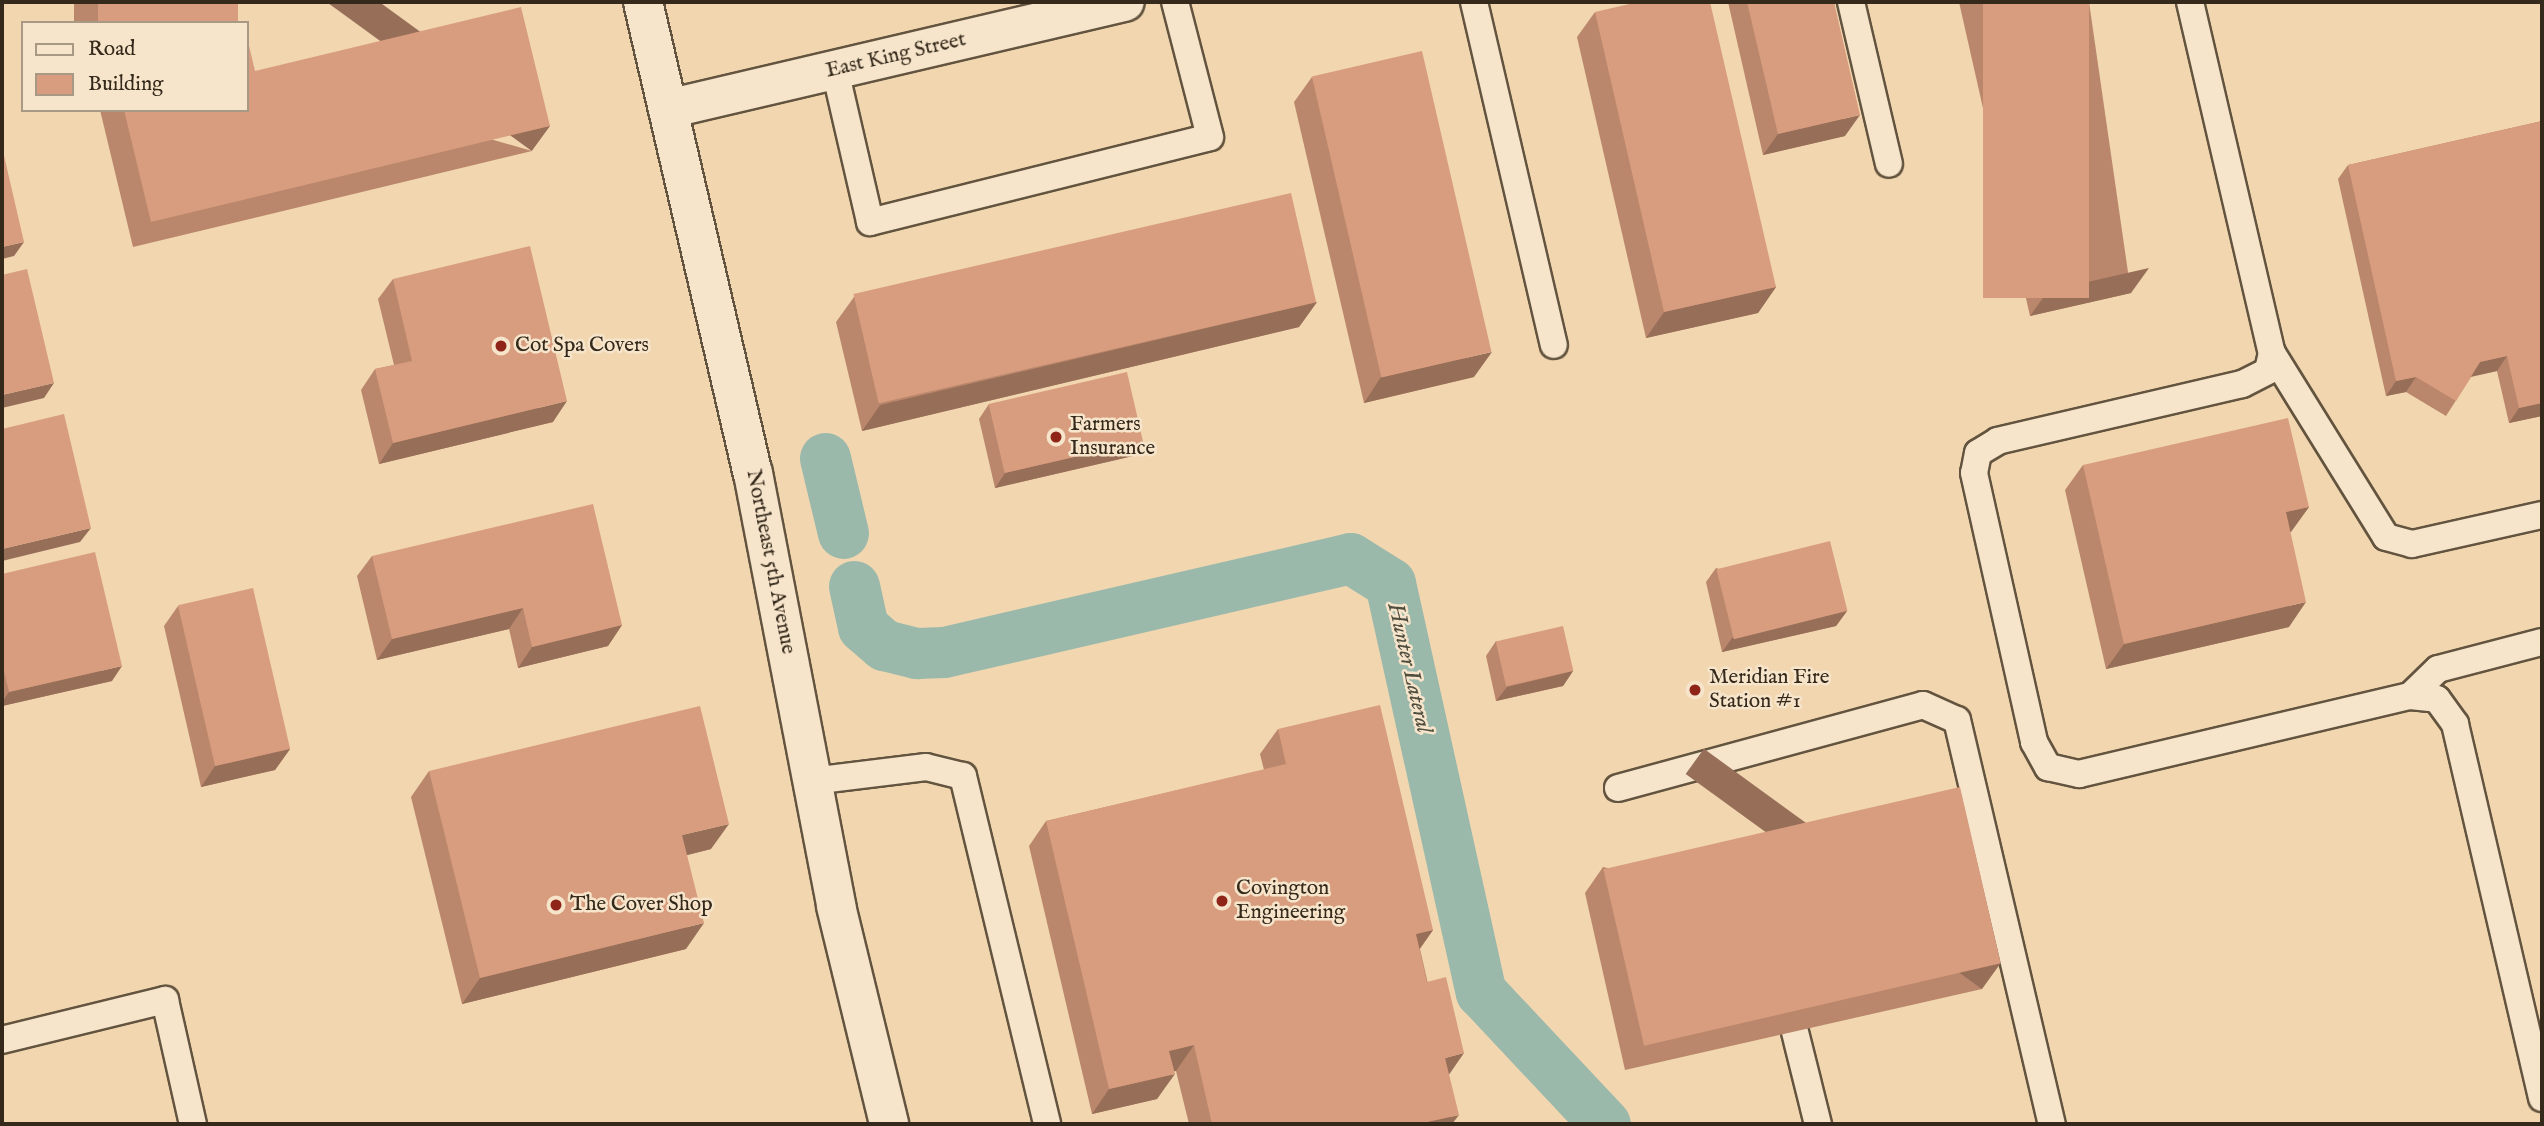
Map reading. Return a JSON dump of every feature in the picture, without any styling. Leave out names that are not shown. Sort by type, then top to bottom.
[{"type":"street","name":"Northeast 5th Avenue","points":[[643,2],[753,473],[836,906],[889,1124]]},
{"type":"street","name":"East King Street","points":[[668,110],[1125,2]]},
{"type":"lane","points":[[835,70],[870,222],[1210,137],[1175,2]]},
{"type":"lane","points":[[1474,2],[1553,345]]},
{"type":"lane","points":[[1851,2],[1889,164]]},
{"type":"lane","points":[[2190,2],[2272,353],[2386,537],[2412,544],[2542,515]]},
{"type":"lane","points":[[2272,353],[2268,372],[2242,384],[1998,440],[1978,453],[1974,473],[2034,742],[2048,767],[2079,774],[2410,696],[2437,699],[2455,724],[2542,1097]]},
{"type":"lane","points":[[2410,696],[2438,669],[2542,642]]},
{"type":"lane","points":[[1618,788],[1923,705],[1957,720],[2052,1124]]},
{"type":"lane","points":[[812,781],[926,767],[963,776],[1047,1124]]},
{"type":"lane","points":[[2,1040],[165,1000],[193,1124]]},
{"type":"lane","points":[[1796,1031],[1818,1124]]},
{"type":"building","points":[[98,2],[238,2],[238,21],[98,21]]},
{"type":"building","points":[[1638,2],[1710,2],[1776,287],[1664,312],[1595,12]]},
{"type":"building","points":[[1747,2],[1834,2],[1860,115],[1778,134]]},
{"type":"building","points":[[1983,2],[2089,2],[2089,298],[1983,298]]},
{"type":"building","points":[[521,7],[550,126],[151,222],[124,112],[248,112],[248,41],[255,71]]},
{"type":"building","points":[[1422,51],[1492,352],[1381,377],[1312,76]]},
{"type":"building","points":[[2542,121],[2542,403],[2519,408],[2507,356],[2480,362],[2456,401],[2416,377],[2396,381],[2348,165]]},
{"type":"building","points":[[2,147],[24,242],[2,247]]},
{"type":"building","points":[[1291,193],[1316,302],[879,403],[854,294]]},
{"type":"building","points":[[530,246],[567,401],[393,443],[375,369],[412,361],[393,279]]},
{"type":"building","points":[[27,269],[54,383],[2,395],[2,275]]},
{"type":"building","name":"Farmers Insurance","points":[[1127,372],[1143,441],[1005,473],[989,404]]},
{"type":"building","points":[[64,414],[91,528],[2,549],[2,429]]},
{"type":"building","points":[[2288,418],[2309,507],[2286,512],[2306,602],[2124,644],[2083,465]]},
{"type":"building","points":[[593,504],[622,625],[532,647],[523,608],[392,639],[372,556]]},
{"type":"building","points":[[1830,541],[1847,611],[1734,639],[1716,569]]},
{"type":"building","points":[[95,552],[122,666],[9,692],[2,663],[2,574]]},
{"type":"building","points":[[253,588],[290,749],[215,766],[178,605]]},
{"type":"building","points":[[1563,626],[1573,671],[1506,686],[1496,642]]},
{"type":"building","name":"Covington Engineering","points":[[1380,705],[1433,930],[1416,934],[1427,982],[1446,977],[1464,1053],[1445,1058],[1459,1115],[1418,1124],[1212,1124],[1194,1045],[1169,1051],[1175,1074],[1109,1089],[1046,821],[1286,764],[1278,729]]},
{"type":"building","name":"The Cover Shop","points":[[700,706],[729,824],[682,835],[704,923],[480,978],[429,771]]},
{"type":"building","points":[[1960,787],[2001,963],[1644,1046],[1603,869]]},
{"type":"waterway","name":"Hunter Lateral","points":[[825,458],[843,533]]},
{"type":"waterway","name":"Hunter Lateral","points":[[854,586],[863,627],[884,645],[917,653],[944,652],[1350,558],[1390,583],[1481,992],[1605,1124]]},
{"type":"place","name":"Cot Spa Covers","points":[[501,346]]},
{"type":"place","name":"Farmers Insurance","points":[[1056,437]]},
{"type":"place","name":"Meridian Fire Station #1","points":[[1695,690]]},
{"type":"place","name":"Covington Engineering","points":[[1222,901]]},
{"type":"place","name":"The Cover Shop","points":[[556,905]]}]
